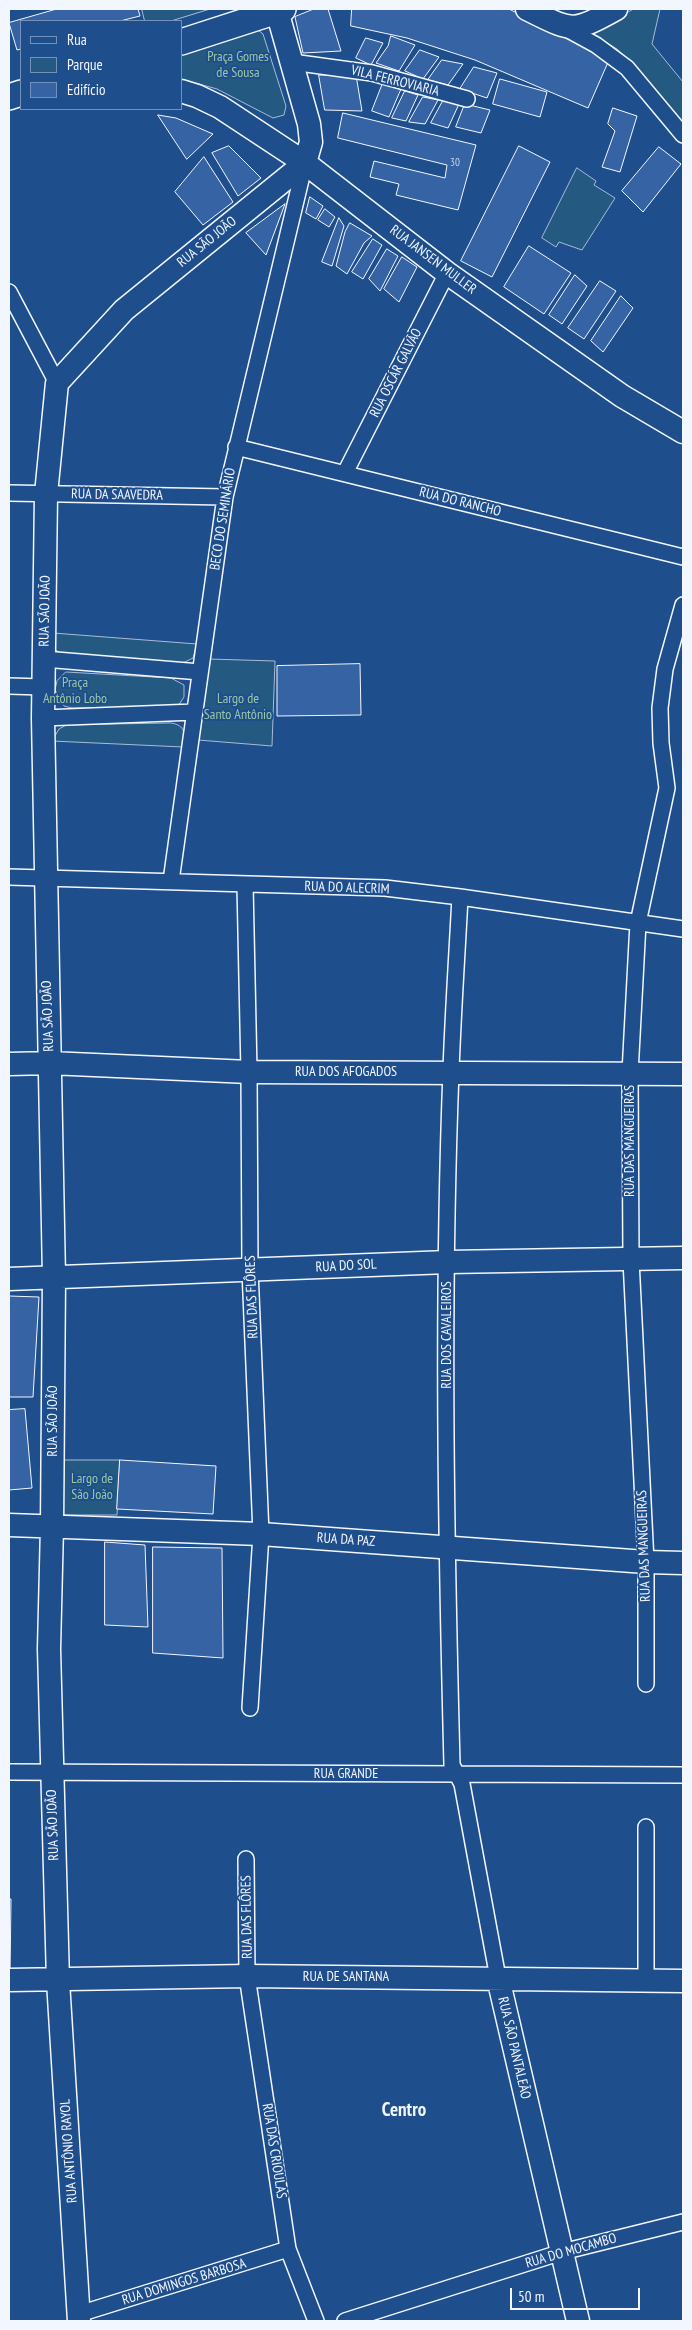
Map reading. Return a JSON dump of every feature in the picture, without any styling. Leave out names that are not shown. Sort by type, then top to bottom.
[{"type":"main road","points":[[182,42],[280,10]]},
{"type":"street","points":[[527,9],[596,46],[627,68],[683,135]]},
{"type":"street","points":[[563,27],[585,26],[616,9]]},
{"type":"street","points":[[280,10],[310,134],[309,153],[305,163]]},
{"type":"street","name":"VILA FERROVIARIA","points":[[292,62],[372,72],[468,99]]},
{"type":"street","name":"RUA JANSEN MULLER","points":[[182,91],[197,96],[220,108],[305,163],[447,273],[622,396],[683,432]]},
{"type":"street","name":"RUA SÃO JOÃO","points":[[58,1981],[48,1649],[52,1526],[54,1278],[44,878],[43,718],[46,494],[57,382],[124,310],[305,163]]},
{"type":"street","name":"BECO DO SEMINÁRIO","points":[[171,881],[225,497],[305,163]]},
{"type":"street","name":"RUA OSCÁR GALVÃO","points":[[345,473],[447,273]]},
{"type":"street","points":[[9,292],[57,382]]},
{"type":"street","name":"RUA DO RANCHO","points":[[236,447],[683,557]]},
{"type":"street","name":"RUA DA SAAVEDRA","points":[[9,493],[225,497]]},
{"type":"street","name":"RUA DAS MANGUEIRAS","points":[[646,1684],[646,1562],[631,1260],[630,1073],[638,924],[667,788],[661,743],[660,708],[665,669],[683,604]]},
{"type":"street","points":[[44,659],[200,672]]},
{"type":"street","points":[[9,686],[43,687]]},
{"type":"street","points":[[43,718],[194,712]]},
{"type":"street","name":"RUA DO ALECRIM","points":[[9,877],[385,888],[683,929]]},
{"type":"street","name":"RUA DAS FLÔRES","points":[[245,885],[249,1072],[250,1270],[261,1534],[250,1708]]},
{"type":"street","name":"RUA DOS CAVALEIROS","points":[[457,1773],[452,1764],[447,1547],[451,1072],[460,897]]},
{"type":"street","name":"RUA DOS AFOGADOS","points":[[9,1064],[50,1063],[249,1072],[683,1074]]},
{"type":"street","name":"RUA DO SOL","points":[[9,1278],[54,1278],[448,1262],[683,1258]]},
{"type":"street","name":"RUA DA PAZ","points":[[9,1525],[261,1534],[646,1562],[683,1563]]},
{"type":"street","name":"RUA GRANDE","points":[[9,1772],[683,1775]]},
{"type":"street","name":"RUA SÃO PANTALEÃO","points":[[457,1773],[462,1784],[498,1978],[578,2321]]},
{"type":"street","points":[[646,1827],[646,1982]]},
{"type":"street","name":"RUA DAS FLÔRES","points":[[246,1859],[247,1976]]},
{"type":"street","name":"RUA DE SANTANA","points":[[9,1980],[58,1981],[247,1976],[683,1981]]},
{"type":"street","name":"RUA DAS CRIOULAS","points":[[247,1976],[288,2249],[316,2321]]},
{"type":"street","name":"RUA ANTÔNIO RAYOL","points":[[58,1981],[79,2318]]},
{"type":"street","name":"RUA DO MOCAMBO","points":[[345,2321],[562,2252],[683,2222]]},
{"type":"street","name":"RUA DOMINGOS BARBOSA","points":[[79,2318],[288,2249]]},
{"type":"green space","points":[[142,9],[210,9],[174,20],[145,20]]},
{"type":"green space","points":[[634,9],[660,9],[652,44],[683,82],[683,122],[631,62],[617,49],[592,32]]},
{"type":"green space","name":"Praça Gomes de Sousa","points":[[258,30],[263,34],[286,106],[284,115],[273,118],[217,89],[182,79],[182,50]]},
{"type":"green space","points":[[577,168],[596,181],[594,185],[615,198],[582,250],[559,242],[556,247],[542,238]]},
{"type":"green space","points":[[53,633],[197,644],[193,658],[183,663],[62,654],[54,649]]},
{"type":"green space","name":"Largo de Santo Antônio","points":[[209,659],[275,661],[272,746],[198,740]]},
{"type":"green space","name":"Praça Antônio Lobo","points":[[66,672],[171,678],[184,685],[184,697],[178,706],[172,707],[72,708],[64,706],[55,690],[57,681]]},
{"type":"green space","points":[[171,723],[182,728],[183,747],[52,741],[59,729],[66,725]]},
{"type":"green space","name":"Largo de São João","points":[[65,1460],[120,1460],[117,1515],[63,1515]]},
{"type":"building","points":[[57,9],[138,9],[140,16],[124,20],[20,20],[20,49],[17,50],[9,23]]},
{"type":"building","points":[[314,9],[328,9],[341,51],[303,53],[295,17]]},
{"type":"building","points":[[352,9],[509,9],[609,60],[588,108],[475,60],[407,38],[351,26]]},
{"type":"building","points":[[391,36],[415,45],[399,71],[376,63],[388,46]]},
{"type":"building","points":[[366,38],[383,43],[371,65],[356,58]]},
{"type":"building","points":[[420,50],[439,57],[423,79],[405,71]]},
{"type":"building","points":[[442,60],[463,64],[448,85],[428,80]]},
{"type":"building","points":[[474,67],[497,73],[487,98],[460,89]]},
{"type":"building","points":[[319,75],[356,75],[362,111],[325,110]]},
{"type":"building","points":[[500,79],[547,92],[540,117],[493,104]]},
{"type":"building","points":[[383,83],[401,89],[389,117],[372,111]]},
{"type":"building","points":[[405,91],[418,95],[406,121],[392,118]]},
{"type":"building","points":[[423,97],[438,100],[425,124],[409,122]]},
{"type":"building","points":[[443,101],[459,104],[448,128],[431,123]]},
{"type":"building","points":[[465,104],[490,110],[481,133],[456,127]]},
{"type":"building","points":[[613,108],[637,116],[620,172],[602,167],[615,131],[608,124]]},
{"type":"building","points":[[343,113],[476,145],[458,210],[396,195],[399,184],[370,177],[374,161],[445,178],[447,165],[338,138]]},
{"type":"building","points":[[158,115],[176,118],[213,134],[187,159]]},
{"type":"building","points":[[229,146],[261,178],[238,196],[212,153]]},
{"type":"building","points":[[519,146],[550,162],[492,277],[461,261]]},
{"type":"building","points":[[659,147],[681,164],[643,212],[622,191]]},
{"type":"building","points":[[204,157],[233,202],[203,225],[175,192]]},
{"type":"building","points":[[310,197],[323,206],[316,219],[306,213]]},
{"type":"building","points":[[285,204],[266,255],[246,233]]},
{"type":"building","points":[[325,209],[335,217],[329,227],[318,220]]},
{"type":"building","points":[[339,218],[344,226],[332,266],[322,262]]},
{"type":"building","points":[[350,223],[372,236],[364,243],[347,274],[336,266],[345,232]]},
{"type":"building","points":[[373,239],[382,245],[363,279],[352,272]]},
{"type":"building","points":[[529,246],[571,273],[544,314],[504,287]]},
{"type":"building","points":[[387,249],[398,256],[380,291],[369,279]]},
{"type":"building","points":[[402,257],[417,267],[399,302],[384,289]]},
{"type":"building","points":[[575,275],[587,286],[562,324],[549,315]]},
{"type":"building","points":[[600,281],[616,291],[584,339],[568,328]]},
{"type":"building","points":[[621,296],[633,308],[603,352],[591,341]]},
{"type":"building","points":[[360,664],[361,715],[277,716],[277,666]]},
{"type":"building","points":[[9,1296],[39,1297],[33,1397],[9,1397]]},
{"type":"building","points":[[25,1409],[32,1488],[9,1490],[9,1410]]},
{"type":"building","points":[[120,1460],[216,1466],[213,1514],[117,1509]]},
{"type":"building","points":[[105,1542],[145,1545],[148,1627],[105,1625]]},
{"type":"building","points":[[153,1547],[222,1548],[223,1658],[153,1653]]},
{"type":"building","points":[[9,1899],[11,1899],[10,1976],[9,1976]]},
{"type":"district","name":"Centro","points":[[404,2111]]}]
